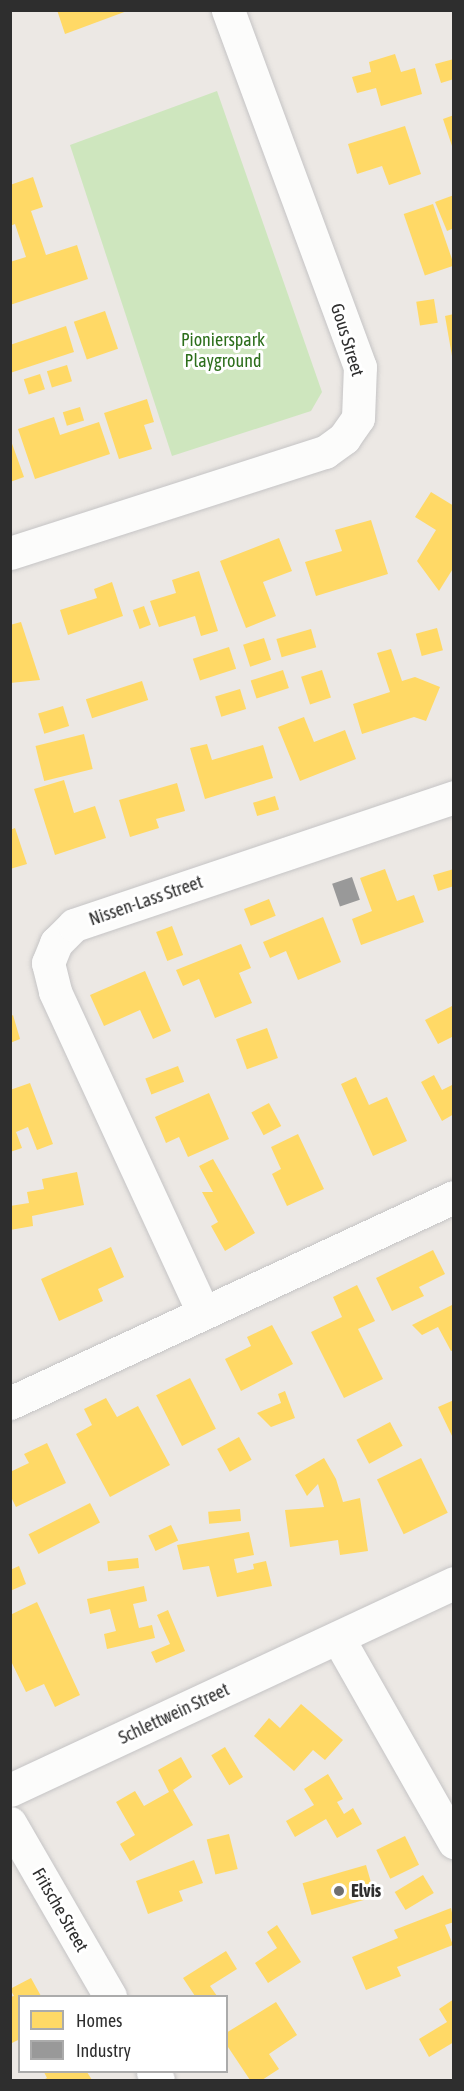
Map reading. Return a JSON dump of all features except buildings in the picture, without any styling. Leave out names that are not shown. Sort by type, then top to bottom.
[{"type":"street","name":"Gous Street","points":[[10,553],[325,452],[344,438],[358,418],[360,367],[228,10]]},
{"type":"street","name":"Nissen-Lass Street","points":[[203,1312],[55,991],[48,963],[56,943],[74,925],[453,797]]},
{"type":"street","points":[[10,1403],[453,1197]]},
{"type":"street","name":"Schlettwein Street","points":[[10,1790],[453,1583]]},
{"type":"street","points":[[338,1638],[453,1842]]},
{"type":"street","name":"Fritsche Street","points":[[10,1822],[109,1995]]},
{"type":"green space","name":"Pionierspark Playground","points":[[217,91],[322,392],[311,411],[172,456],[70,145]]},
{"type":"place","name":"Elvis","points":[[339,1891]]}]
